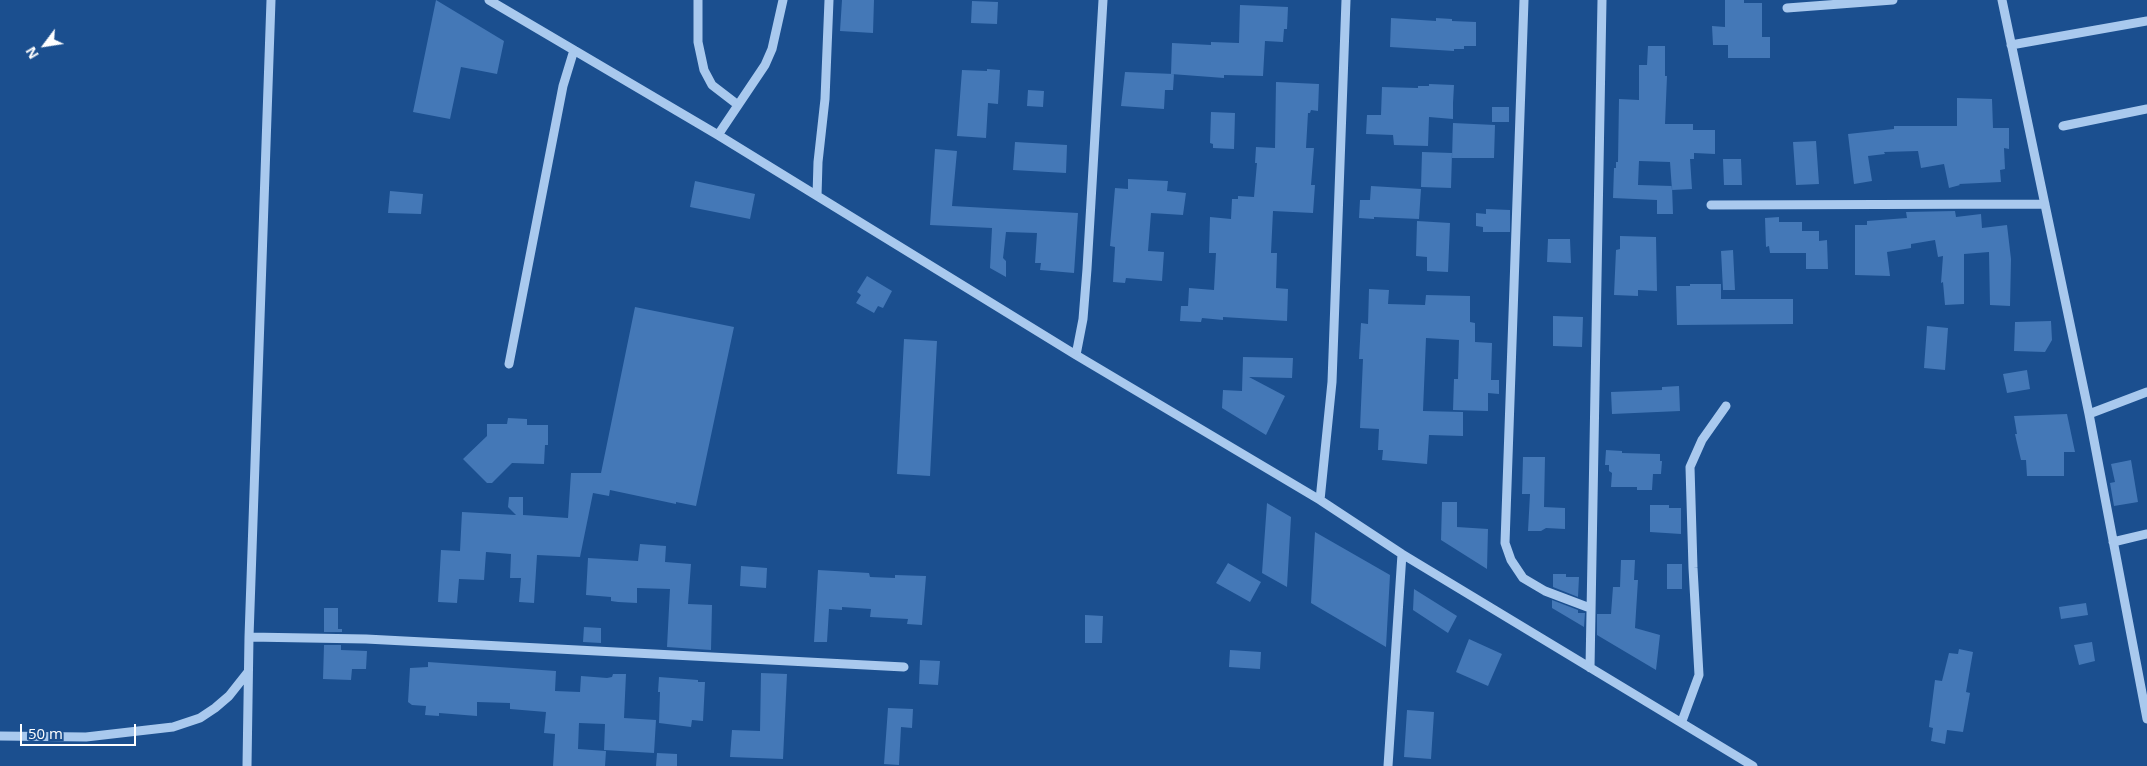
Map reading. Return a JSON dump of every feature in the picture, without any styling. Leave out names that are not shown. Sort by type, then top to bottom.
[{"type":"street","points":[[247,766],[249,637],[271,0]]},
{"type":"street","points":[[489,0],[718,135],[1076,355],[1320,500],[1402,554],[1590,668],[1682,721],[1753,766]]},
{"type":"street","points":[[698,0],[698,42],[704,70],[712,85],[738,104]]},
{"type":"street","points":[[718,135],[765,66],[772,49],[783,0]]},
{"type":"street","points":[[817,196],[818,162],[825,99],[829,0]]},
{"type":"street","points":[[1076,355],[1083,319],[1087,269],[1103,0]]},
{"type":"street","points":[[1320,500],[1332,382],[1346,0]]},
{"type":"street","points":[[1524,0],[1505,543],[1511,560],[1523,578],[1546,591],[1590,608]]},
{"type":"street","points":[[1590,668],[1602,0]]},
{"type":"street","points":[[1787,8],[1894,0]]},
{"type":"street","points":[[2002,0],[2089,414],[2147,719]]},
{"type":"street","points":[[2011,45],[2147,21]]},
{"type":"street","points":[[509,364],[564,86],[574,50]]},
{"type":"street","points":[[2063,126],[2147,109]]},
{"type":"street","points":[[1711,205],[2045,204]]},
{"type":"street","points":[[2089,414],[2147,392]]},
{"type":"street","points":[[1682,721],[1700,674],[1693,568],[1690,467],[1702,440],[1726,406]]},
{"type":"street","points":[[2113,542],[2147,534]]},
{"type":"street","points":[[1388,766],[1402,554]]},
{"type":"street","points":[[249,637],[366,639],[904,667]]},
{"type":"street","points":[[0,736],[86,737],[173,727],[200,718],[215,708],[229,696],[248,672]]},
{"type":"building","points":[[436,0],[504,41],[497,74],[461,67],[450,119],[413,112]]},
{"type":"building","points":[[842,0],[874,0],[873,33],[840,31]]},
{"type":"building","points":[[1725,0],[1744,0],[1744,3],[1762,3],[1762,37],[1770,37],[1770,58],[1728,58],[1728,45],[1713,45],[1712,26],[1725,27]]},
{"type":"building","points":[[972,1],[998,2],[997,24],[971,23]]},
{"type":"building","points":[[1240,5],[1288,7],[1287,29],[1284,29],[1283,42],[1265,41],[1263,76],[1224,75],[1224,78],[1171,74],[1172,43],[1211,45],[1211,42],[1239,43]]},
{"type":"building","points":[[1391,18],[1436,21],[1436,18],[1476,22],[1476,46],[1464,46],[1464,49],[1454,49],[1454,51],[1390,47]]},
{"type":"building","points":[[1648,46],[1665,46],[1665,76],[1667,76],[1665,124],[1693,124],[1693,130],[1715,130],[1715,154],[1694,153],[1694,159],[1690,159],[1692,189],[1672,190],[1673,214],[1657,214],[1657,200],[1613,198],[1614,168],[1616,168],[1616,162],[1618,162],[1619,99],[1639,100],[1639,65],[1647,65]],"holes":[[[1639,161],[1670,162],[1672,186],[1638,185]]]},
{"type":"building","points":[[987,69],[1000,70],[998,104],[988,103],[986,138],[957,136],[962,70],[987,71]]},
{"type":"building","points":[[1125,72],[1174,74],[1173,90],[1165,90],[1164,109],[1121,106]]},
{"type":"building","points":[[1276,82],[1319,84],[1318,111],[1311,110],[1308,113],[1306,148],[1314,148],[1311,185],[1315,185],[1313,213],[1273,211],[1271,253],[1277,253],[1276,288],[1288,289],[1287,321],[1223,317],[1223,320],[1202,318],[1201,322],[1180,321],[1181,306],[1188,306],[1189,288],[1214,290],[1216,253],[1209,253],[1210,217],[1231,219],[1232,199],[1238,199],[1238,196],[1254,197],[1257,163],[1255,163],[1256,147],[1275,148]]},
{"type":"building","points":[[1429,84],[1454,85],[1453,119],[1429,117],[1428,146],[1394,145],[1393,135],[1366,134],[1367,115],[1381,115],[1382,87],[1418,88],[1418,86],[1429,86]]},
{"type":"building","points":[[1028,90],[1044,91],[1043,107],[1027,106]]},
{"type":"building","points":[[1957,98],[1992,99],[1993,128],[2009,128],[2009,149],[2004,148],[2005,169],[2000,170],[2001,182],[1959,184],[1949,188],[1944,164],[1921,168],[1918,151],[1884,152],[1885,154],[1868,156],[1872,181],[1854,184],[1848,134],[1894,129],[1894,126],[1957,126]]},
{"type":"building","points":[[1492,107],[1509,107],[1509,122],[1492,122]]},
{"type":"building","points":[[1211,112],[1235,113],[1234,149],[1213,148],[1213,144],[1210,143]]},
{"type":"building","points":[[1453,123],[1495,125],[1494,158],[1452,158]]},
{"type":"building","points":[[1816,141],[1819,184],[1796,185],[1793,142]]},
{"type":"building","points":[[1015,142],[1067,145],[1066,173],[1013,170]]},
{"type":"building","points":[[935,149],[957,151],[952,206],[1078,213],[1074,273],[1040,270],[1041,263],[1035,263],[1037,233],[1006,232],[1003,258],[1006,261],[1006,277],[990,268],[992,228],[930,225]]},
{"type":"building","points":[[1422,152],[1452,153],[1451,188],[1421,187]]},
{"type":"building","points":[[1723,159],[1741,159],[1742,185],[1724,185]]},
{"type":"building","points":[[1128,179],[1168,181],[1167,191],[1186,193],[1183,215],[1151,213],[1148,251],[1164,252],[1162,281],[1126,278],[1125,283],[1113,282],[1115,247],[1110,246],[1115,188],[1128,189]]},
{"type":"building","points":[[695,181],[755,194],[750,219],[690,207]]},
{"type":"building","points":[[1371,186],[1421,189],[1419,219],[1359,218],[1360,200],[1370,200]]},
{"type":"building","points":[[390,191],[423,194],[421,214],[388,213]]},
{"type":"building","points":[[1486,209],[1510,210],[1510,232],[1483,232],[1483,227],[1476,226],[1476,213],[1486,214]]},
{"type":"building","points":[[1955,211],[1956,217],[1981,214],[1982,228],[2007,225],[2011,259],[2010,306],[1990,305],[1989,252],[1964,254],[1964,304],[1945,305],[1943,282],[1941,283],[1943,256],[1938,257],[1935,240],[1911,244],[1911,248],[1887,252],[1890,276],[1855,275],[1855,225],[1867,225],[1867,221],[1907,218],[1906,212]]},
{"type":"building","points":[[1779,217],[1779,222],[1802,222],[1802,231],[1819,231],[1819,241],[1827,240],[1828,269],[1806,269],[1806,253],[1770,253],[1769,246],[1766,247],[1765,218]]},
{"type":"building","points":[[1417,221],[1450,223],[1448,272],[1427,271],[1427,257],[1416,256]]},
{"type":"building","points":[[1620,236],[1656,237],[1657,291],[1638,290],[1638,296],[1614,295],[1616,250],[1620,249]]},
{"type":"building","points":[[1548,239],[1570,239],[1571,263],[1547,262]]},
{"type":"building","points":[[1733,250],[1735,290],[1723,290],[1721,251]]},
{"type":"building","points":[[867,276],[892,291],[883,308],[878,306],[874,313],[856,303],[861,295],[857,292]]},
{"type":"building","points":[[1690,284],[1721,284],[1721,299],[1793,299],[1793,324],[1677,325],[1676,286],[1690,286]]},
{"type":"building","points":[[1369,289],[1389,290],[1388,304],[1425,305],[1426,295],[1470,296],[1470,322],[1475,323],[1475,342],[1492,343],[1491,380],[1499,380],[1499,394],[1488,393],[1488,411],[1453,410],[1454,379],[1458,379],[1459,340],[1426,338],[1423,411],[1463,412],[1463,436],[1429,435],[1427,464],[1382,460],[1383,450],[1378,450],[1379,429],[1360,428],[1363,359],[1359,359],[1361,323],[1368,324]]},
{"type":"building","points":[[635,307],[734,327],[696,506],[676,502],[676,504],[610,490],[609,496],[593,493],[580,557],[537,555],[534,603],[519,602],[521,578],[510,578],[511,554],[486,552],[484,580],[459,579],[457,603],[438,602],[441,550],[460,551],[462,512],[516,515],[508,507],[509,497],[523,497],[523,515],[568,518],[571,473],[601,473]]},
{"type":"building","points":[[1553,316],[1583,317],[1582,347],[1553,346]]},
{"type":"building","points":[[2051,321],[2052,340],[2045,352],[2014,351],[2015,322]]},
{"type":"building","points":[[1927,326],[1948,328],[1945,370],[1924,368]]},
{"type":"building","points":[[904,339],[937,341],[930,476],[897,474]]},
{"type":"building","points":[[1243,357],[1293,358],[1292,378],[1249,377],[1285,396],[1266,435],[1222,408],[1223,390],[1242,391]]},
{"type":"building","points":[[2027,370],[2030,389],[2007,393],[2003,374]]},
{"type":"building","points":[[1679,386],[1680,411],[1612,414],[1611,392],[1662,390],[1662,387]]},
{"type":"building","points":[[2067,414],[2075,452],[2064,452],[2064,476],[2027,476],[2026,460],[2021,460],[2015,434],[2017,434],[2014,416]]},
{"type":"building","points":[[508,418],[527,419],[527,425],[548,425],[548,445],[545,445],[544,464],[512,463],[492,483],[487,483],[463,459],[487,436],[487,424],[507,424]]},
{"type":"building","points":[[1606,450],[1622,451],[1622,453],[1660,454],[1660,461],[1662,461],[1661,474],[1653,474],[1652,490],[1637,490],[1637,487],[1611,487],[1612,473],[1609,471],[1609,465],[1605,465]]},
{"type":"building","points":[[1523,457],[1545,457],[1544,507],[1565,508],[1565,529],[1546,528],[1541,531],[1528,531],[1530,494],[1522,494]]},
{"type":"building","points":[[2131,460],[2138,502],[2114,506],[2110,483],[2115,482],[2111,464]]},
{"type":"building","points":[[1442,502],[1457,502],[1457,527],[1488,529],[1487,569],[1441,540]]},
{"type":"building","points":[[1267,503],[1291,517],[1287,587],[1262,573]]},
{"type":"building","points":[[1650,505],[1669,505],[1669,508],[1681,508],[1681,534],[1650,532]]},
{"type":"building","points":[[1315,532],[1390,575],[1386,647],[1311,603]]},
{"type":"building","points":[[640,544],[666,546],[665,562],[691,564],[688,604],[712,605],[711,650],[667,647],[670,589],[637,588],[637,603],[611,601],[611,597],[586,595],[588,558],[638,561]]},
{"type":"building","points":[[1621,560],[1635,560],[1634,580],[1638,580],[1635,628],[1660,635],[1656,670],[1597,635],[1597,614],[1611,614],[1613,587],[1620,587]]},
{"type":"building","points":[[1228,563],[1261,582],[1250,602],[1216,583]]},
{"type":"building","points":[[1667,564],[1682,564],[1682,589],[1667,589]]},
{"type":"building","points":[[741,566],[767,568],[766,588],[740,586]]},
{"type":"building","points":[[818,570],[869,573],[870,577],[895,578],[895,575],[926,576],[922,625],[907,624],[908,619],[870,617],[871,609],[842,607],[842,610],[829,609],[827,642],[814,642]]},
{"type":"building","points":[[1553,574],[1579,577],[1578,597],[1553,587]]},
{"type":"building","points":[[1414,589],[1457,616],[1448,633],[1413,610]]},
{"type":"building","points":[[1552,600],[1578,610],[1578,613],[1585,613],[1584,627],[1552,608]]},
{"type":"building","points":[[2086,603],[2088,615],[2061,619],[2059,607]]},
{"type":"building","points":[[324,608],[338,608],[338,629],[342,629],[342,632],[324,632]]},
{"type":"building","points":[[1085,615],[1103,616],[1102,643],[1085,643]]},
{"type":"building","points":[[584,627],[601,628],[601,643],[583,642]]},
{"type":"building","points":[[1469,639],[1502,654],[1488,686],[1456,672]]},
{"type":"building","points":[[2092,642],[2095,661],[2079,665],[2074,645]]},
{"type":"building","points":[[324,645],[341,645],[341,650],[367,651],[366,669],[352,669],[351,680],[323,679]]},
{"type":"building","points":[[1959,649],[1973,652],[1966,692],[1970,693],[1963,732],[1947,730],[1945,744],[1931,741],[1933,728],[1929,727],[1935,680],[1942,681],[1949,653],[1958,654]]},
{"type":"building","points":[[1230,650],[1261,652],[1260,669],[1229,667]]},
{"type":"building","points":[[920,660],[940,661],[938,685],[919,684]]},
{"type":"building","points":[[428,662],[556,671],[555,691],[580,692],[581,676],[607,678],[612,677],[613,674],[626,674],[624,718],[656,720],[654,753],[604,750],[605,724],[579,723],[578,749],[606,751],[605,766],[553,766],[555,734],[544,733],[546,712],[510,709],[510,703],[477,702],[477,716],[439,713],[439,716],[425,715],[426,706],[412,705],[408,702],[410,668],[428,667]]},
{"type":"building","points":[[761,673],[787,674],[783,759],[730,757],[732,730],[760,731]]},
{"type":"building","points":[[659,677],[705,682],[703,721],[692,720],[691,727],[659,723]]},
{"type":"building","points":[[888,708],[913,709],[912,728],[901,727],[899,765],[884,764]]},
{"type":"building","points":[[1407,710],[1434,712],[1431,759],[1404,757]]},
{"type":"building","points":[[657,753],[677,754],[677,766],[656,766]]}]
